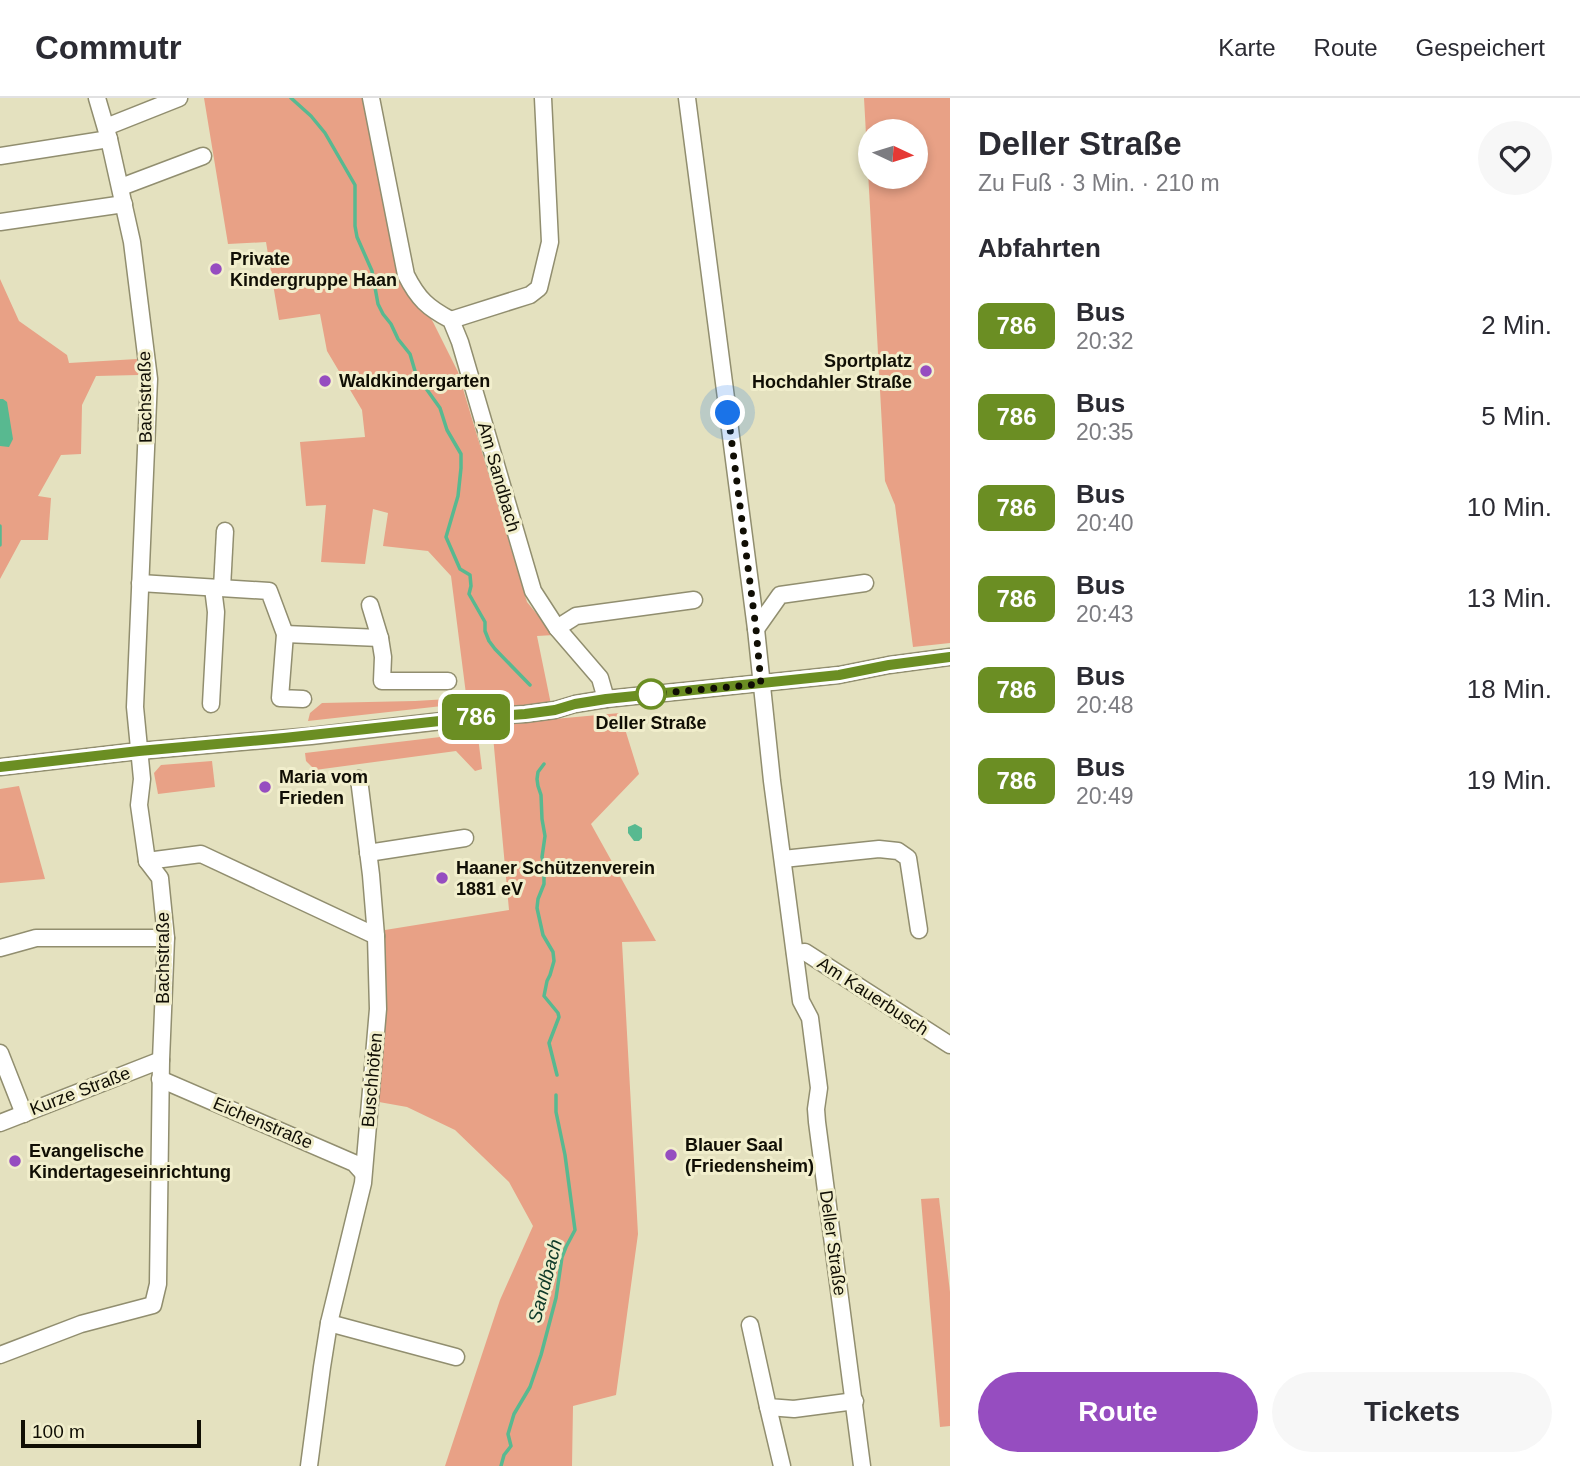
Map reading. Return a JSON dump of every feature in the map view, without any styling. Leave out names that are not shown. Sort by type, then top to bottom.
[{"type":"street","name":"Bachstraße","points":[[0,1355],[81,1324],[153,1305],[158,1284],[160,1060],[166,938],[160,878],[147,860],[139,805],[142,779],[135,707],[149,379],[132,242],[121,187],[97,98]]},
{"type":"street","points":[[0,156],[107,133],[179,98]]},
{"type":"street","points":[[371,98],[406,275],[415,294],[423,302],[452,320],[530,295],[539,288],[550,242],[543,98]]},
{"type":"street","name":"Deller Straße","points":[[687,98],[801,1001],[810,1018],[819,1088],[817,1122],[862,1466]]},
{"type":"street","points":[[121,187],[203,156]]},
{"type":"street","points":[[0,222],[124,204]]},
{"type":"street","name":"Am Sandbach","points":[[452,320],[533,591],[557,628],[600,678],[606,699]]},
{"type":"street","points":[[211,705],[216,612],[225,531]]},
{"type":"street","points":[[140,583],[269,591],[285,634],[280,698],[303,699]]},
{"type":"street","points":[[756,629],[779,595],[865,583]]},
{"type":"street","points":[[557,628],[576,616],[694,600]]},
{"type":"street","points":[[285,634],[374,638],[383,657],[382,681],[447,681]]},
{"type":"street","points":[[0,767],[525,714],[606,699],[839,675],[950,657]]},
{"type":"street","name":"Buschhöfen","points":[[309,1466],[330,1323],[363,1183],[378,1009],[376,936],[359,779]]},
{"type":"street","points":[[368,853],[466,838]]},
{"type":"street","points":[[783,859],[879,849],[898,851],[908,858],[919,930]]},
{"type":"street","points":[[147,860],[201,854],[376,936]]},
{"type":"street","points":[[0,948],[36,938],[166,938]]},
{"type":"street","name":"Am Kauerbusch","points":[[796,953],[805,952],[950,1045]]},
{"type":"street","points":[[0,1054],[24,1114]]},
{"type":"street","name":"Kurze Straße","points":[[0,1123],[160,1060]]},
{"type":"street","name":"Eichenstraße","points":[[160,1079],[354,1163],[363,1172]]},
{"type":"street","points":[[330,1323],[456,1357]]},
{"type":"street","points":[[750,1325],[782,1466]]},
{"type":"street","points":[[768,1408],[794,1409],[855,1401]]},
{"type":"shaded area","points":[[204,98],[378,98],[419,301],[433,322],[458,372],[527,602],[554,635],[537,636],[554,719],[620,713],[639,774],[591,824],[656,941],[622,942],[638,1234],[616,1395],[573,1406],[572,1466],[445,1466],[500,1300],[533,1226],[509,1182],[455,1130],[407,1107],[379,1102],[385,930],[509,910],[493,736],[467,702],[451,576],[428,551],[383,546],[388,513],[373,509],[365,564],[321,562],[326,505],[306,506],[300,442],[365,437],[362,410],[327,351],[320,314],[279,320],[266,242],[228,244]]},
{"type":"shaded area","points":[[864,98],[950,98],[950,643],[913,647],[895,505],[885,481],[869,189],[928,189],[928,119],[865,119]]},
{"type":"shaded area","points":[[0,279],[19,321],[67,355],[69,363],[137,359],[138,375],[96,376],[82,405],[81,454],[61,455],[38,496],[51,498],[48,540],[21,540],[0,579]]},
{"type":"shaded area","points":[[0,399],[7,402],[13,439],[9,447],[0,446]]},
{"type":"shaded area","points":[[458,696],[460,704],[308,721],[310,713],[322,703],[415,701]]},
{"type":"shaded area","points":[[474,733],[478,737],[482,769],[475,771],[456,751],[315,770],[306,761],[305,753]]},
{"type":"shaded area","points":[[212,761],[215,787],[158,794],[154,773],[161,765]]},
{"type":"shaded area","points":[[19,786],[45,879],[0,883],[0,789]]},
{"type":"shaded area","points":[[635,824],[642,828],[642,838],[639,841],[634,841],[628,833],[628,827]]},
{"type":"shaded area","points":[[939,1198],[950,1292],[950,1426],[940,1427],[921,1199]]},
{"type":"waterway","name":"Sandbach","points":[[291,98],[325,133],[355,185],[357,237],[372,271],[378,304],[410,354],[415,371]]},
{"type":"waterway","name":"Sandbach","points":[[425,387],[440,408],[447,430],[461,454],[458,496],[446,537],[460,569],[470,575],[469,594],[485,622],[489,641],[530,685]]},
{"type":"waterway","points":[[0,526],[0,545]]},
{"type":"waterway","name":"Sandbach","points":[[544,764],[537,779],[545,836],[542,857],[544,884],[537,908],[543,935],[553,952],[554,961],[544,996],[559,1017],[549,1043],[557,1075]]},
{"type":"waterway","name":"Sandbach","points":[[501,1466],[504,1455],[511,1446],[508,1434],[514,1414],[530,1387],[541,1355],[556,1298],[562,1257],[575,1230],[556,1112],[556,1095]]},
{"type":"bus line","name":"786","points":[[0,767],[525,714],[606,699],[839,675],[950,657]]},
{"type":"place","name":"Private Kindergruppe Haan","points":[[216,269]]},
{"type":"place","name":"Sportplatz Hochdahler Straße","points":[[926,371]]},
{"type":"place","name":"Waldkindergarten","points":[[325,381]]},
{"type":"place","name":"Deller Straße","points":[[651,694]]},
{"type":"place","name":"Maria vom Frieden","points":[[265,787]]},
{"type":"place","name":"Haaner Schützenverein 1881 eV","points":[[442,878]]},
{"type":"place","name":"Blauer Saal (Friedensheim)","points":[[671,1155]]},
{"type":"place","name":"Evangelische Kindertageseinrichtung","points":[[15,1161]]},
{"type":"route","points":[[651,694],[761,684],[728,413]]}]
